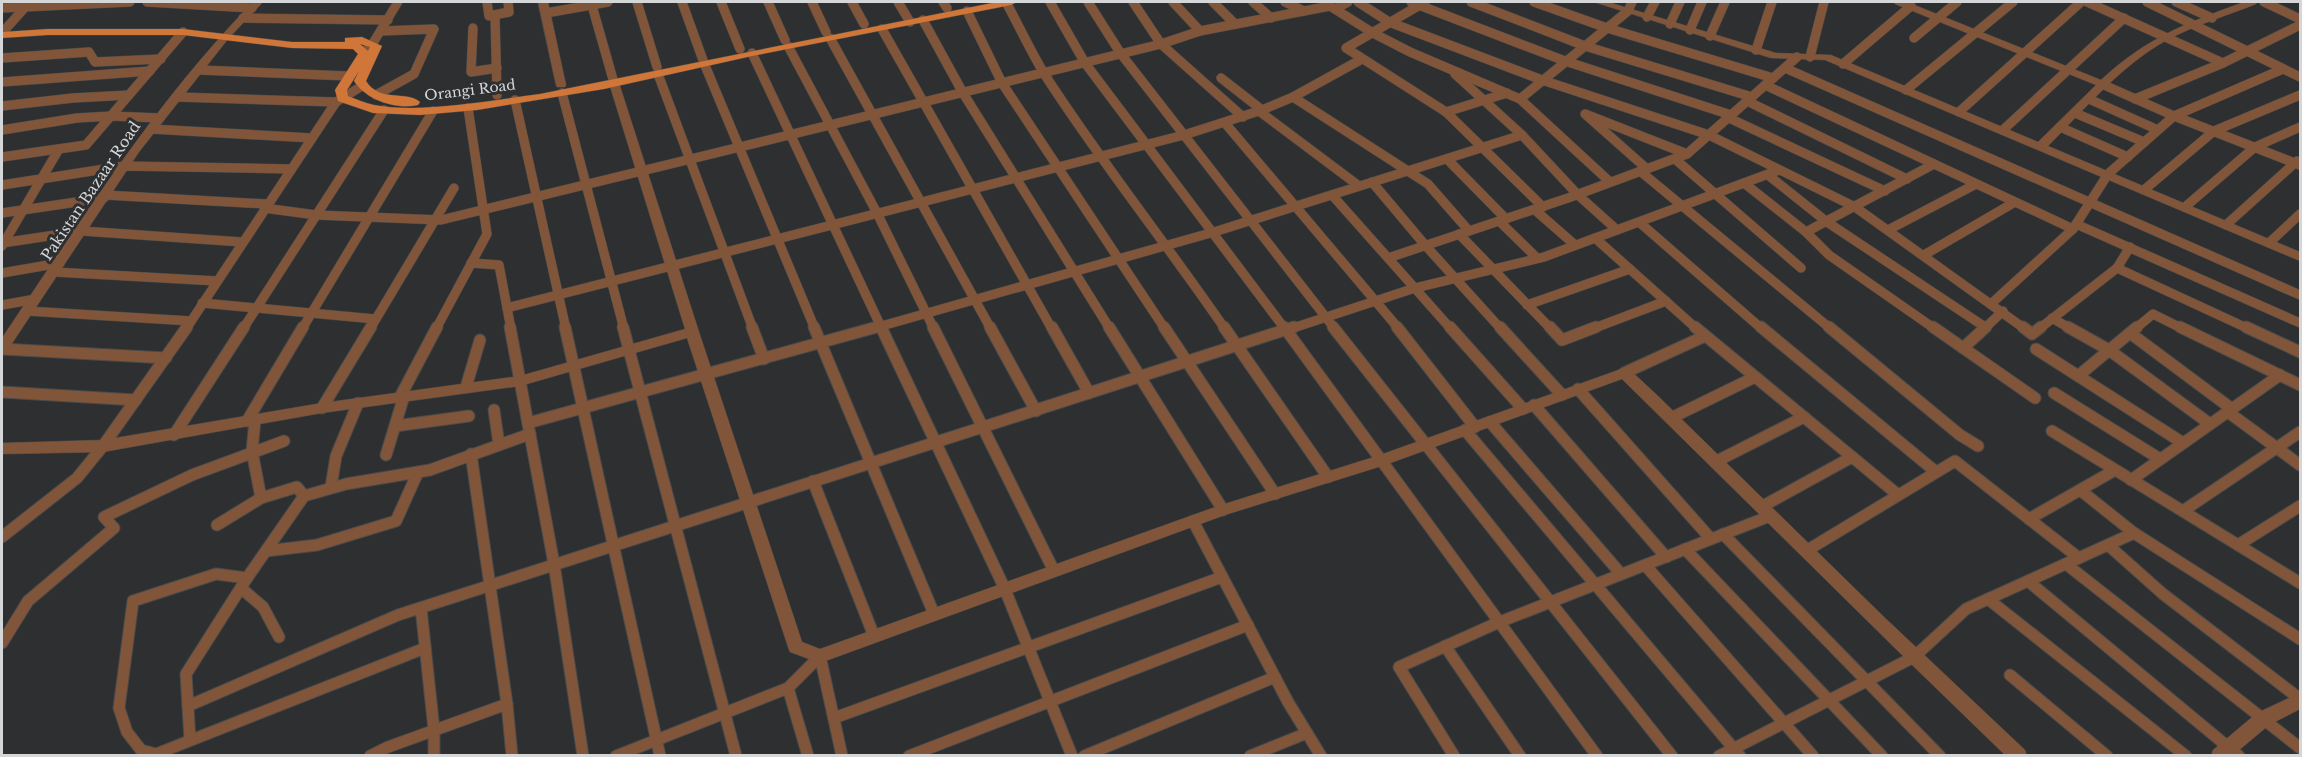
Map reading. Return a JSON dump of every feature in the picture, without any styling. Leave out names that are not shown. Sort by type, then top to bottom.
[{"type":"main road","name":"Orangi Road","points":[[703,61],[740,49],[882,29],[945,5],[978,2]]},
{"type":"main road","name":"Orangi Road","points":[[828,35],[864,24],[908,19],[923,20],[1009,2]]},
{"type":"main road","points":[[2,32],[87,25],[154,26],[227,34],[292,45],[356,46],[364,53],[349,76],[339,100]]},
{"type":"main road","points":[[2,32],[183,32],[363,40],[373,43],[376,50],[360,81],[362,86]]},
{"type":"main road","name":"Orangi Road","points":[[339,100],[384,110],[433,111],[468,108],[752,53],[786,43]]},
{"type":"main road","name":"Orangi Road","points":[[362,86],[376,94],[398,101],[414,102],[561,89]]},
{"type":"street","points":[[2,8],[28,4],[130,2]]},
{"type":"street","points":[[147,2],[255,5]]},
{"type":"street","points":[[363,51],[373,43],[399,2]]},
{"type":"street","points":[[487,2],[489,16],[509,12],[508,2]]},
{"type":"street","points":[[543,2],[561,89],[585,185],[736,756]]},
{"type":"street","points":[[546,13],[591,3],[608,2]]},
{"type":"street","points":[[637,2],[658,71],[764,359]]},
{"type":"street","points":[[682,2],[703,61],[934,614]]},
{"type":"street","points":[[721,2],[740,49]]},
{"type":"street","points":[[768,2],[786,43],[877,213],[1054,571]]},
{"type":"street","points":[[812,2],[828,35],[1036,411]]},
{"type":"street","points":[[852,2],[864,24]]},
{"type":"street","points":[[898,2],[908,19]]},
{"type":"street","points":[[1009,2],[1044,73],[1100,156],[1167,245],[1328,477]]},
{"type":"street","points":[[1050,2],[1085,63],[1214,232],[1497,623],[1597,756]]},
{"type":"street","points":[[1088,2],[1121,54],[1425,445],[1672,756]]},
{"type":"street","points":[[1133,2],[1161,44],[1243,117]]},
{"type":"street","points":[[1173,2],[1200,31]]},
{"type":"street","points":[[1213,2],[1235,24]]},
{"type":"street","points":[[1253,2],[1270,18]]},
{"type":"street","points":[[1285,2],[1304,11]]},
{"type":"street","points":[[2,213],[104,196],[266,206],[316,215],[435,219],[484,211],[791,133],[1161,44],[1200,31],[1348,2]]},
{"type":"street","points":[[1358,2],[1389,22],[1542,80],[1709,135],[1856,207],[2032,334],[2117,268],[2130,247]]},
{"type":"street","points":[[1471,2],[1585,46],[1749,99],[1907,179]]},
{"type":"street","points":[[1534,2],[1769,82],[2014,202],[2130,247],[2301,323]]},
{"type":"street","points":[[1604,2],[1630,6],[1647,17],[1775,56],[1827,57],[2301,256]]},
{"type":"street","points":[[1647,17],[1655,2]]},
{"type":"street","points":[[1670,24],[1680,2]]},
{"type":"street","points":[[1690,30],[1702,2]]},
{"type":"street","points":[[1710,36],[1725,2]]},
{"type":"street","points":[[1756,50],[1772,2]]},
{"type":"street","points":[[1810,57],[1824,2]]},
{"type":"street","points":[[1899,2],[2066,69],[2174,116],[2298,163],[2226,225]]},
{"type":"street","points":[[1914,38],[1957,2]]},
{"type":"street","points":[[1906,90],[2013,2]]},
{"type":"street","points":[[1959,112],[2081,2]]},
{"type":"street","points":[[2087,2],[2223,63]]},
{"type":"street","points":[[2146,2],[2299,75]]},
{"type":"street","points":[[2176,2],[2212,18]]},
{"type":"street","points":[[2040,146],[2149,46],[2252,2]]},
{"type":"street","points":[[2264,2],[2301,19]]},
{"type":"street","points":[[591,3],[692,332],[796,647],[820,656]]},
{"type":"street","points":[[1575,245],[1484,147],[1446,112],[1346,48],[1418,3],[1565,61],[1730,116],[1885,191]]},
{"type":"street","points":[[2,32],[28,4]]},
{"type":"street","name":"Pakistan Bazaar Road","points":[[2,349],[7,333],[36,299],[151,129],[227,34],[255,5]]},
{"type":"street","points":[[1330,6],[1373,33],[1520,99],[1611,182]]},
{"type":"street","points":[[1520,99],[1607,28],[1630,6]]},
{"type":"street","points":[[1843,64],[1911,6]]},
{"type":"street","points":[[967,11],[1002,83],[1275,494]]},
{"type":"street","points":[[495,15],[497,94]]},
{"type":"street","points":[[243,18],[388,20]]},
{"type":"street","points":[[2003,130],[2066,69],[2124,18]]},
{"type":"street","points":[[923,20],[963,93],[1223,510]]},
{"type":"street","points":[[2135,99],[2223,63],[2301,25]]},
{"type":"street","points":[[473,28],[471,72],[497,68]]},
{"type":"street","points":[[376,94],[414,74],[434,29],[381,31]]},
{"type":"street","points":[[882,29],[1089,393]]},
{"type":"street","points":[[2,157],[86,145],[183,32]]},
{"type":"street","points":[[2,58],[89,52],[94,62],[161,59]]},
{"type":"street","points":[[752,53],[1004,587],[1072,756]]},
{"type":"street","points":[[1388,258],[1578,195],[1687,154],[1797,57]]},
{"type":"street","points":[[507,308],[1184,135],[1261,111],[1293,97],[1362,58]]},
{"type":"street","points":[[1785,68],[2301,295]]},
{"type":"street","points":[[1450,69],[1522,135],[1578,195],[1617,230]]},
{"type":"street","points":[[1992,303],[2075,226],[2108,174],[2174,116],[2283,69]]},
{"type":"street","points":[[199,70],[349,76]]},
{"type":"street","points":[[2,82],[150,71]]},
{"type":"street","points":[[1221,78],[1359,186]]},
{"type":"street","points":[[2,537],[77,478],[103,446],[166,358],[339,100],[362,86]]},
{"type":"street","points":[[1446,112],[1507,93]]},
{"type":"street","points":[[2144,190],[2214,132],[2301,95]]},
{"type":"street","points":[[2,106],[73,98],[129,96]]},
{"type":"street","points":[[177,97],[339,100]]},
{"type":"street","points":[[1293,97],[1428,184],[1493,269],[1562,340],[1666,301]]},
{"type":"street","points":[[2089,99],[2158,130]]},
{"type":"street","points":[[515,100],[557,295],[615,544],[660,756]]},
{"type":"street","points":[[386,455],[402,397],[487,234],[468,108]]},
{"type":"street","points":[[174,435],[384,110]]},
{"type":"street","points":[[261,498],[252,451],[251,421],[312,313],[433,111]]},
{"type":"street","points":[[2075,113],[2144,142]]},
{"type":"street","points":[[1687,154],[1585,114],[1682,206],[1959,435],[1978,446]]},
{"type":"street","points":[[2,130],[77,118],[111,116],[160,118]]},
{"type":"street","points":[[1225,123],[1377,301],[1470,429],[1595,584],[1737,752]]},
{"type":"street","points":[[2060,127],[2128,157]]},
{"type":"street","points":[[2185,207],[2255,147],[2301,128]]},
{"type":"street","points":[[151,129],[312,138]]},
{"type":"street","points":[[190,740],[186,674],[244,583],[304,496],[331,487],[418,472],[500,445],[529,428],[583,408],[1214,232],[1522,135]]},
{"type":"street","points":[[2,244],[59,149]]},
{"type":"street","points":[[1447,159],[1537,258]]},
{"type":"street","points":[[1675,159],[1801,267]]},
{"type":"street","points":[[1806,232],[1934,164]]},
{"type":"street","points":[[2,185],[124,166],[291,169]]},
{"type":"street","points":[[188,706],[398,615],[490,584],[1415,288],[1537,258],[1779,170]]},
{"type":"street","points":[[1768,174],[1827,222],[1985,327]]},
{"type":"street","points":[[1372,182],[1425,245],[1562,395]]},
{"type":"street","points":[[1744,183],[1806,232],[1829,255],[2036,398]]},
{"type":"street","points":[[1888,230],[1976,184]]},
{"type":"street","points":[[322,408],[454,188]]},
{"type":"street","points":[[1332,195],[1415,288],[1666,557]]},
{"type":"street","points":[[1924,255],[2014,202]]},
{"type":"street","points":[[2269,243],[2301,214]]},
{"type":"street","points":[[1639,222],[1718,292],[1936,472]]},
{"type":"street","points":[[2,244],[82,231],[242,242]]},
{"type":"street","points":[[1596,238],[1705,336],[1897,494]]},
{"type":"street","points":[[471,263],[499,265],[554,564],[584,756]]},
{"type":"street","points":[[2,273],[57,268],[217,281]]},
{"type":"street","points":[[1527,305],[1630,268]]},
{"type":"street","points":[[2117,268],[2301,352]]},
{"type":"street","points":[[2,304],[36,299]]},
{"type":"street","points":[[202,303],[375,319]]},
{"type":"street","points":[[27,311],[191,321]]},
{"type":"street","points":[[1963,348],[2003,312]]},
{"type":"street","points":[[2078,376],[2152,314],[2301,385]]},
{"type":"street","points":[[2052,318],[2109,350],[2210,424]]},
{"type":"street","points":[[2,449],[103,446],[322,408],[520,381],[692,332]]},
{"type":"street","points":[[2130,333],[2301,465]]},
{"type":"street","points":[[616,756],[789,687],[820,656],[1004,587],[1223,510],[1380,461],[1490,422],[1624,373],[1705,336]]},
{"type":"street","points":[[466,387],[480,340]]},
{"type":"street","points":[[2,349],[166,358]]},
{"type":"street","points":[[2036,349],[2184,443]]},
{"type":"street","points":[[1624,373],[1673,417],[1766,512],[2019,756]]},
{"type":"street","points":[[2131,480],[2280,375]]},
{"type":"street","points":[[1673,417],[1755,377]]},
{"type":"street","points":[[1578,389],[1710,539]]},
{"type":"street","points":[[2,392],[136,400]]},
{"type":"street","points":[[2054,393],[2160,459]]},
{"type":"street","points":[[331,487],[336,456],[358,403]]},
{"type":"street","points":[[494,410],[500,445]]},
{"type":"street","points":[[395,426],[469,416]]},
{"type":"street","points":[[1715,462],[1804,417]]},
{"type":"street","points":[[1490,422],[1621,574]]},
{"type":"street","points":[[2052,431],[2301,583]]},
{"type":"street","points":[[2183,511],[2301,432]]},
{"type":"street","points":[[2,643],[28,600],[114,528],[104,517],[148,494],[252,451],[284,441]]},
{"type":"street","points":[[471,454],[507,704],[512,756]]},
{"type":"street","points":[[1454,756],[1399,667],[1497,623],[1723,534],[1766,512],[1852,457]]},
{"type":"street","points":[[1806,551],[1955,461],[2079,558]]},
{"type":"street","points":[[2029,519],[2115,470]]},
{"type":"street","points":[[266,550],[287,551],[324,546],[396,521],[418,472]]},
{"type":"street","points":[[813,481],[874,636]]},
{"type":"street","points":[[217,525],[261,498],[297,487],[304,496]]},
{"type":"street","points":[[2080,490],[2134,533],[2301,639]]},
{"type":"street","points":[[2238,545],[2298,511]]},
{"type":"street","points":[[1192,521],[1275,677],[1321,756]]},
{"type":"street","points":[[1719,756],[1737,752],[1783,724],[1914,657],[1966,609],[2134,533]]},
{"type":"street","points":[[1723,534],[1940,756]]},
{"type":"street","points":[[2028,581],[2229,753],[2263,719],[2301,700],[2163,594],[2108,545]]},
{"type":"street","points":[[1685,549],[1882,756]]},
{"type":"street","points":[[2066,564],[2301,748]]},
{"type":"street","points":[[1646,565],[1813,756]]},
{"type":"street","points":[[279,637],[262,606],[244,583],[216,574],[133,602],[119,708],[127,732],[141,750],[156,754],[425,648]]},
{"type":"street","points":[[834,718],[1222,577]]},
{"type":"street","points":[[1988,599],[2186,756]]},
{"type":"street","points":[[421,608],[434,730],[434,756]]},
{"type":"street","points":[[909,756],[1248,625]]},
{"type":"street","points":[[1445,646],[1520,756]]},
{"type":"street","points":[[820,656],[842,756]]},
{"type":"street","points":[[2010,675],[2107,756]]},
{"type":"street","points":[[1084,756],[1275,677]]},
{"type":"street","points":[[789,687],[808,756]]},
{"type":"street","points":[[370,756],[387,747],[507,704]]},
{"type":"street","points":[[1250,756],[1307,733]]}]
